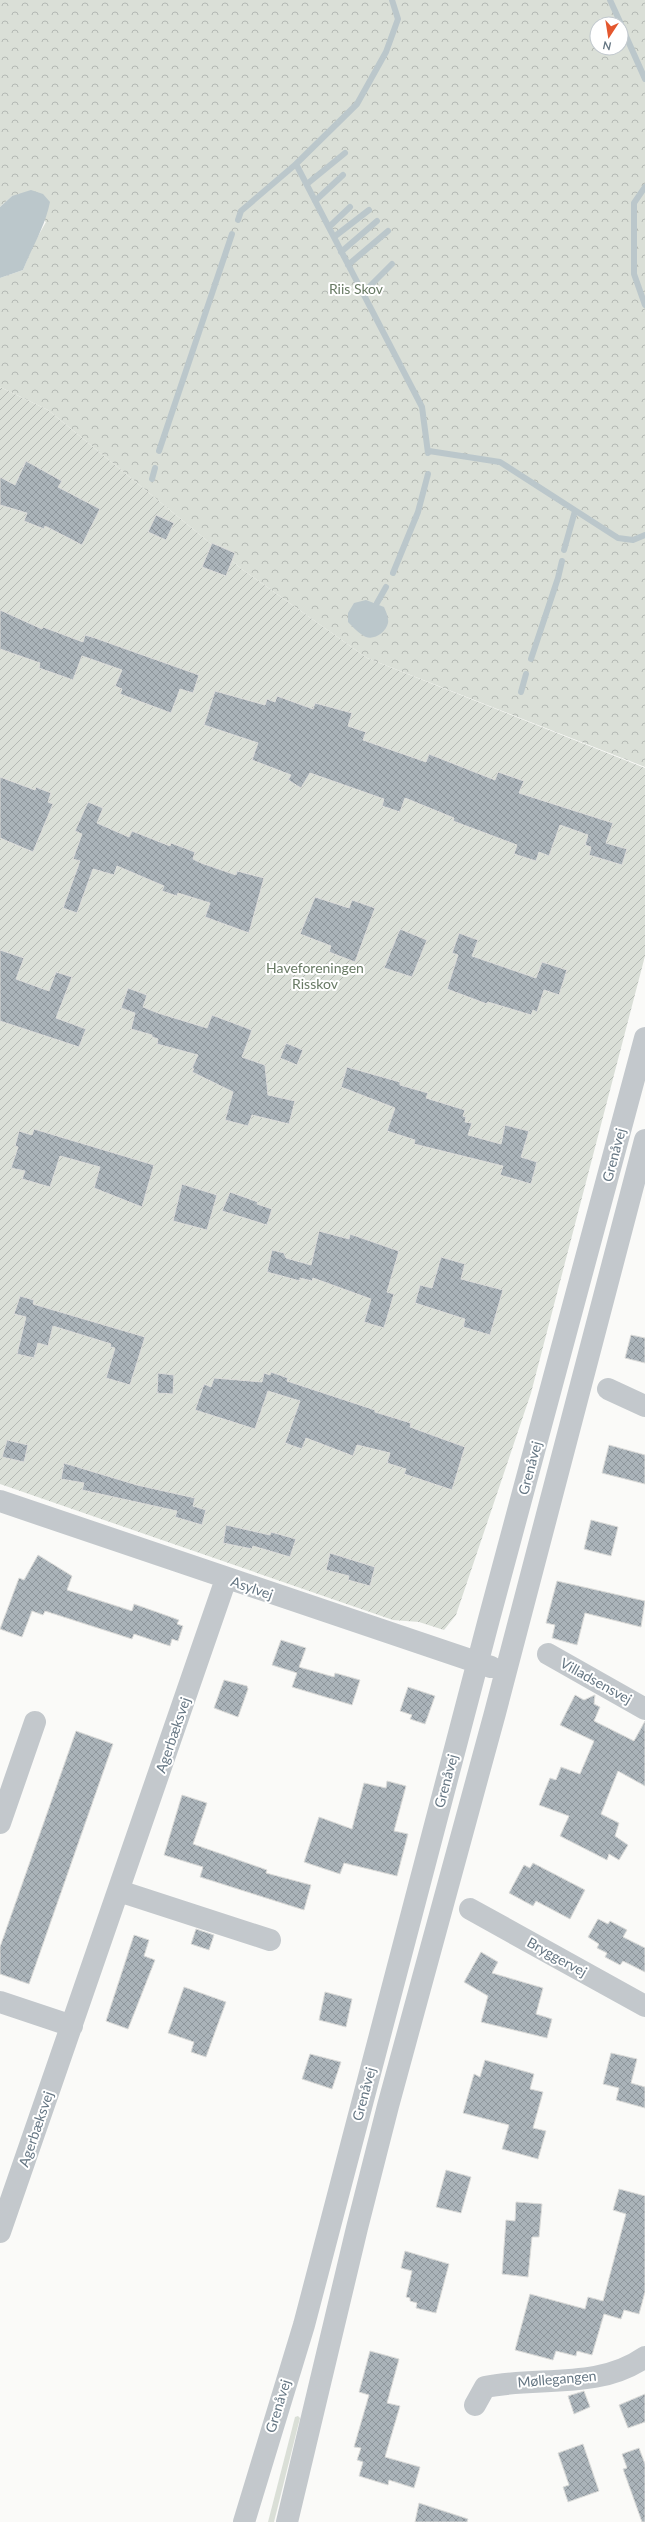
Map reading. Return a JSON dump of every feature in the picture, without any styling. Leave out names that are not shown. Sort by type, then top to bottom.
[{"type":"street","name":"Grenåvej","points":[[244,2522],[306,2317],[477,1663],[645,1038]]},
{"type":"street","name":"Grenåvej","points":[[287,2522],[360,2212],[645,1140]]},
{"type":"street","points":[[608,1389],[645,1406]]},
{"type":"street","name":"Asylvej","points":[[0,1501],[226,1579],[505,1671]]},
{"type":"street","name":"Agerbæksvej","points":[[0,2232],[226,1579]]},
{"type":"street","name":"Villadsensvej","points":[[548,1654],[645,1709]]},
{"type":"street","points":[[0,1823],[35,1722]]},
{"type":"street","points":[[119,1890],[270,1940]]},
{"type":"street","name":"Bryggervej","points":[[470,1909],[645,2006]]},
{"type":"street","points":[[0,2002],[72,2026]]},
{"type":"street","name":"Møllegangen","points":[[475,2405],[485,2387],[602,2376],[632,2366],[645,2357]]},
{"type":"green space","name":"Riis Skov","points":[[0,0],[645,0],[645,767],[367,658],[243,570],[48,410],[0,387],[0,278],[23,270],[33,245],[46,222],[12,196],[0,207]]},
{"type":"green space","name":"Haveforeningen Risskov","points":[[0,387],[48,410],[243,570],[367,658],[645,768],[645,956],[531,1393],[456,1615],[444,1630],[419,1622],[393,1620],[0,1484]]},
{"type":"green space","points":[[298,2416],[300,2418],[274,2522],[268,2522],[295,2417]]},
{"type":"shaded area","points":[[31,190],[43,194],[50,202],[45,220],[23,270],[0,278],[0,207],[12,196]]},
{"type":"shaded area","points":[[366,600],[384,607],[388,617],[387,626],[383,632],[369,638],[363,636],[348,622],[348,613],[354,603]]},
{"type":"building","points":[[26,461],[62,481],[58,487],[100,509],[82,545],[45,526],[44,529],[24,521],[27,513],[0,505],[0,477],[15,485]]},
{"type":"building","points":[[156,515],[174,523],[166,540],[148,532]]},
{"type":"building","points":[[212,543],[235,553],[226,576],[202,567]]},
{"type":"building","points":[[0,610],[42,629],[43,627],[83,642],[85,635],[199,675],[193,693],[180,689],[171,713],[120,694],[122,689],[115,686],[122,670],[82,656],[73,680],[39,668],[40,663],[0,649]]},
{"type":"building","points":[[215,691],[265,705],[267,699],[275,702],[277,696],[313,709],[315,703],[352,713],[348,726],[366,732],[363,740],[426,762],[429,754],[495,780],[498,772],[524,781],[519,793],[613,823],[606,843],[627,849],[622,865],[589,855],[591,847],[585,845],[588,835],[560,825],[549,856],[539,852],[536,861],[514,854],[517,845],[453,821],[454,818],[405,798],[400,812],[382,806],[384,799],[310,773],[301,788],[288,780],[291,775],[252,760],[258,743],[204,725]]},
{"type":"building","points":[[0,777],[35,790],[36,787],[51,793],[48,802],[53,804],[33,852],[0,838]]},
{"type":"building","points":[[88,802],[103,808],[97,823],[129,837],[132,831],[170,846],[171,843],[195,852],[193,859],[201,863],[236,875],[237,871],[264,878],[249,933],[205,917],[210,903],[178,893],[177,896],[162,891],[164,886],[117,866],[114,875],[93,869],[77,913],[63,908],[80,861],[73,859],[82,834],[75,831]]},
{"type":"building","points":[[315,897],[349,908],[352,900],[375,908],[355,962],[329,952],[331,946],[300,934]]},
{"type":"building","points":[[400,929],[427,940],[412,977],[384,968]]},
{"type":"building","points":[[459,933],[478,940],[472,956],[536,978],[542,962],[567,970],[559,995],[544,990],[537,1012],[533,1010],[531,1015],[488,1002],[487,1004],[447,989],[458,955],[452,953]]},
{"type":"building","points":[[0,950],[24,958],[16,979],[49,991],[56,972],[72,977],[56,1018],[86,1029],[79,1047],[0,1021]]},
{"type":"building","points":[[128,988],[147,995],[143,1007],[158,1013],[207,1028],[212,1015],[252,1030],[242,1057],[265,1065],[268,1095],[295,1101],[289,1124],[252,1115],[248,1126],[225,1120],[233,1092],[192,1072],[194,1069],[192,1068],[198,1055],[157,1044],[158,1039],[152,1037],[152,1035],[131,1029],[135,1013],[121,1008]]},
{"type":"building","points":[[286,1043],[303,1050],[297,1065],[280,1058]]},
{"type":"building","points":[[347,1067],[400,1082],[400,1085],[428,1093],[426,1098],[465,1110],[463,1116],[466,1117],[465,1122],[472,1123],[468,1135],[501,1144],[505,1125],[529,1131],[521,1157],[537,1162],[531,1184],[500,1175],[503,1166],[414,1144],[415,1140],[387,1131],[395,1108],[341,1087]]},
{"type":"building","points":[[34,1129],[154,1165],[142,1207],[94,1188],[100,1167],[60,1156],[50,1187],[22,1179],[25,1171],[11,1168],[18,1147],[15,1146],[19,1131],[32,1135]]},
{"type":"building","points":[[182,1184],[217,1195],[207,1230],[173,1221]]},
{"type":"building","points":[[230,1192],[258,1202],[257,1204],[272,1209],[267,1225],[222,1211]]},
{"type":"building","points":[[319,1231],[349,1239],[350,1234],[399,1251],[387,1292],[394,1294],[384,1328],[364,1322],[371,1299],[313,1278],[312,1281],[300,1278],[300,1281],[267,1272],[272,1250],[284,1253],[286,1258],[311,1265]]},
{"type":"building","points":[[441,1257],[465,1264],[461,1279],[503,1290],[490,1335],[463,1327],[465,1319],[415,1303],[420,1285],[432,1288]]},
{"type":"building","points":[[20,1296],[34,1300],[33,1304],[145,1337],[130,1385],[106,1378],[115,1348],[110,1347],[111,1344],[53,1326],[48,1346],[38,1343],[34,1358],[17,1354],[26,1317],[14,1314]]},
{"type":"building","points":[[631,1335],[645,1338],[645,1363],[625,1358]]},
{"type":"building","points":[[271,1372],[288,1378],[287,1381],[411,1423],[410,1427],[465,1447],[452,1490],[404,1474],[406,1469],[387,1463],[390,1453],[357,1445],[353,1456],[306,1438],[302,1449],[285,1443],[300,1401],[268,1391],[255,1429],[195,1410],[204,1384],[211,1387],[214,1378],[262,1382],[264,1373],[270,1375]]},
{"type":"building","points":[[158,1373],[174,1375],[173,1394],[157,1393]]},
{"type":"building","points":[[7,1440],[28,1445],[24,1462],[2,1457]]},
{"type":"building","points":[[609,1445],[645,1455],[645,1484],[602,1473]]},
{"type":"building","points":[[64,1463],[137,1485],[195,1498],[193,1506],[206,1510],[202,1525],[175,1517],[177,1511],[82,1490],[84,1483],[61,1479]]},
{"type":"building","points":[[591,1520],[618,1527],[611,1556],[584,1549]]},
{"type":"building","points":[[226,1525],[270,1535],[271,1532],[296,1539],[290,1557],[253,1546],[252,1549],[223,1543]]},
{"type":"building","points":[[330,1553],[375,1567],[370,1586],[348,1580],[349,1576],[326,1570]]},
{"type":"building","points":[[38,1555],[72,1576],[67,1590],[132,1611],[134,1604],[179,1620],[177,1624],[183,1626],[178,1641],[172,1639],[170,1646],[134,1634],[132,1639],[45,1611],[43,1615],[32,1611],[22,1637],[0,1629],[19,1578],[24,1580]]},
{"type":"building","points":[[557,1581],[645,1601],[641,1627],[585,1613],[577,1645],[552,1638],[555,1625],[546,1623]]},
{"type":"building","points":[[281,1640],[306,1648],[299,1667],[334,1677],[335,1673],[360,1680],[352,1705],[292,1687],[297,1673],[272,1665]]},
{"type":"building","points":[[224,1680],[247,1686],[248,1689],[238,1717],[214,1708]]},
{"type":"building","points":[[408,1687],[435,1696],[425,1724],[410,1719],[412,1715],[400,1711]]},
{"type":"building","points":[[575,1695],[584,1700],[595,1695],[594,1704],[600,1707],[594,1721],[634,1741],[645,1721],[645,1786],[618,1771],[601,1814],[619,1823],[615,1836],[628,1845],[619,1860],[609,1854],[607,1860],[560,1836],[569,1816],[539,1805],[550,1778],[556,1780],[561,1767],[580,1774],[594,1741],[560,1725]]},
{"type":"building","points":[[76,1731],[113,1744],[29,1984],[0,1974],[0,1947]]},
{"type":"building","points":[[387,1781],[406,1786],[394,1831],[408,1834],[397,1876],[344,1863],[340,1874],[304,1862],[319,1817],[352,1829],[364,1783],[386,1788]]},
{"type":"building","points":[[182,1795],[207,1803],[193,1844],[267,1870],[266,1873],[311,1885],[304,1910],[200,1877],[203,1867],[164,1855]]},
{"type":"building","points":[[533,1863],[585,1890],[570,1919],[536,1901],[533,1906],[509,1893],[524,1865],[530,1868]]},
{"type":"building","points":[[598,1919],[608,1924],[610,1921],[627,1930],[623,1937],[645,1948],[645,1972],[623,1961],[620,1965],[605,1957],[607,1953],[597,1948],[599,1944],[588,1937]]},
{"type":"building","points":[[196,1929],[214,1935],[209,1950],[191,1944]]},
{"type":"building","points":[[134,1935],[149,1940],[144,1956],[155,1960],[128,2029],[106,2021]]},
{"type":"building","points":[[481,1952],[498,1962],[492,1973],[543,1988],[536,2014],[552,2019],[547,2038],[481,2022],[488,1996],[464,1982]]},
{"type":"building","points":[[184,1987],[226,2002],[206,2057],[191,2052],[194,2042],[168,2033]]},
{"type":"building","points":[[325,1992],[352,1999],[346,2027],[319,2020]]},
{"type":"building","points":[[611,2053],[637,2059],[631,2083],[645,2087],[645,2108],[616,2100],[619,2088],[603,2084]]},
{"type":"building","points":[[310,2054],[341,2062],[332,2089],[302,2079]]},
{"type":"building","points":[[485,2060],[534,2074],[530,2089],[543,2092],[533,2128],[546,2131],[538,2159],[502,2149],[509,2125],[463,2113],[474,2074],[480,2077]]},
{"type":"building","points":[[446,2170],[471,2177],[461,2213],[436,2207]]},
{"type":"building","points":[[619,2189],[645,2196],[645,2292],[639,2314],[624,2310],[621,2319],[604,2314],[592,2355],[577,2351],[576,2356],[556,2351],[553,2360],[515,2350],[530,2294],[585,2309],[588,2297],[603,2301],[626,2214],[613,2210]]},
{"type":"building","points":[[516,2202],[542,2204],[539,2237],[532,2237],[528,2277],[502,2274],[506,2220],[515,2221]]},
{"type":"building","points":[[405,2251],[449,2264],[436,2313],[416,2308],[417,2303],[410,2301],[410,2298],[406,2297],[412,2271],[401,2268]]},
{"type":"building","points":[[370,2351],[399,2359],[387,2403],[400,2406],[385,2457],[420,2467],[414,2488],[389,2480],[388,2485],[359,2476],[363,2462],[357,2460],[361,2448],[354,2447],[369,2395],[359,2392]]},
{"type":"building","points":[[584,2391],[590,2407],[574,2414],[568,2396]]},
{"type":"building","points":[[645,2394],[645,2422],[628,2428],[619,2405]]},
{"type":"building","points":[[583,2444],[599,2491],[568,2502],[563,2487],[569,2485],[558,2453]]},
{"type":"building","points":[[639,2448],[645,2464],[645,2522],[642,2522],[623,2469],[627,2468],[622,2454]]},
{"type":"building","points":[[419,2503],[468,2519],[467,2522],[415,2522]]},
{"type":"waterway","points":[[238,220],[241,211],[296,164],[357,104],[386,52],[398,19],[392,0]]},
{"type":"waterway","points":[[610,0],[617,16]]},
{"type":"waterway","points":[[629,43],[645,79]]},
{"type":"waterway","points":[[307,184],[345,153]]},
{"type":"waterway","points":[[296,164],[422,407],[428,453]]},
{"type":"waterway","points":[[315,201],[343,175]]},
{"type":"waterway","points":[[645,187],[634,203],[634,274],[645,305]]},
{"type":"waterway","points":[[329,227],[350,207]]},
{"type":"waterway","points":[[334,237],[369,210]]},
{"type":"waterway","points":[[341,252],[377,221]]},
{"type":"waterway","points":[[348,265],[388,231]]},
{"type":"waterway","points":[[159,451],[232,234]]},
{"type":"waterway","points":[[363,293],[392,264]]},
{"type":"waterway","points":[[429,451],[500,462],[618,538],[633,540],[645,535]]},
{"type":"waterway","points":[[152,479],[155,468]]},
{"type":"waterway","points":[[393,573],[418,512],[428,474]]},
{"type":"waterway","points":[[564,550],[575,511]]},
{"type":"waterway","points":[[531,659],[558,578],[562,561]]},
{"type":"waterway","points":[[377,603],[386,587]]},
{"type":"waterway","points":[[521,692],[526,674]]}]
